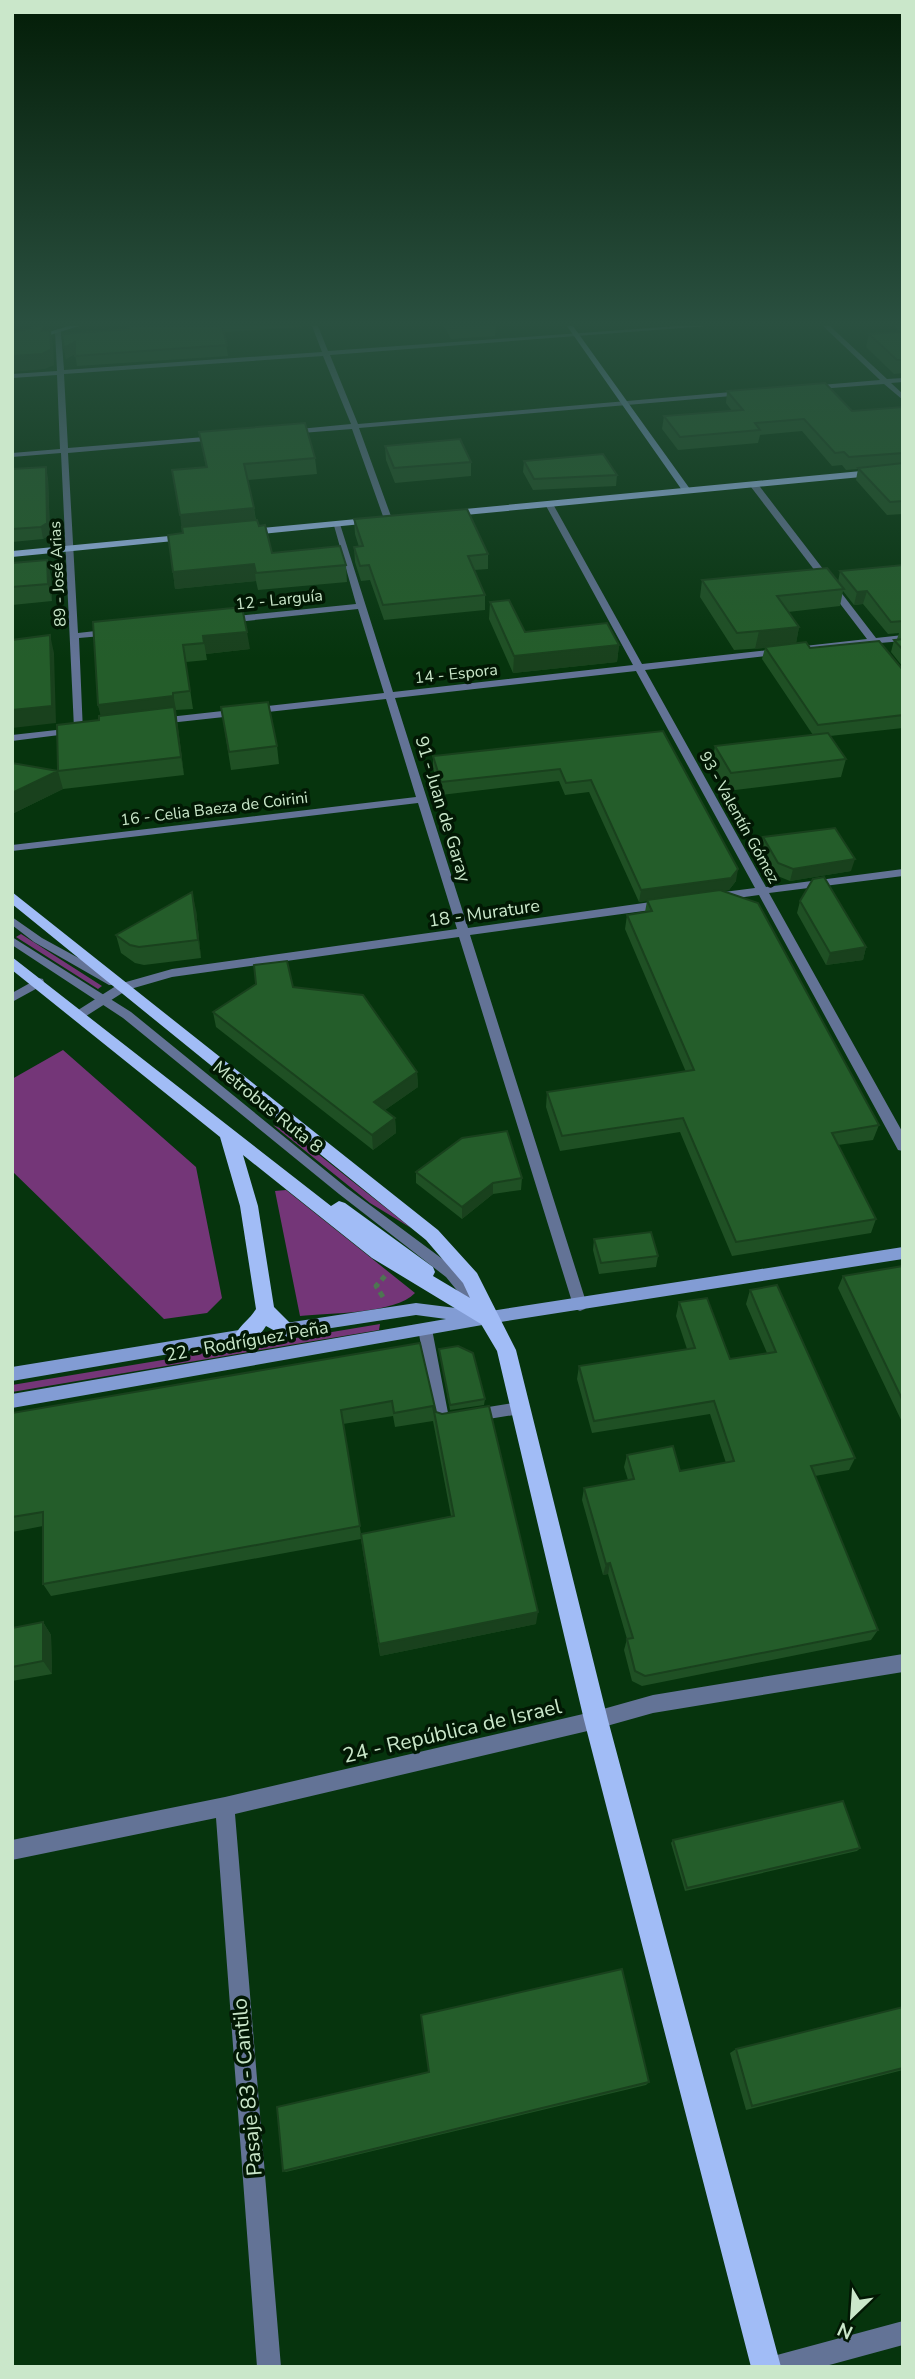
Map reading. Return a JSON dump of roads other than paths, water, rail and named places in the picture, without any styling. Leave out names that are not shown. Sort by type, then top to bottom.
[{"type":"main road","points":[[428,516],[903,470]]},
{"type":"main road","points":[[225,534],[401,518]]},
{"type":"main road","points":[[12,554],[197,537]]},
{"type":"main road","points":[[12,896],[432,1235],[470,1278],[506,1350],[596,1720],[766,2367]]},
{"type":"main road","points":[[12,962],[228,1134],[293,1174],[488,1318]]},
{"type":"main road","points":[[228,1134],[249,1206],[265,1309],[273,1321],[286,1329]]},
{"type":"main road","points":[[245,1335],[257,1324],[265,1309]]},
{"type":"street","name":"89 - José Arias","points":[[65,437],[79,730]]},
{"type":"street","points":[[12,455],[219,437]]},
{"type":"street","points":[[359,437],[388,519]]},
{"type":"street","points":[[649,437],[687,491]]},
{"type":"street","points":[[754,485],[880,650]]},
{"type":"street","name":"93 - Valentín Gómez","points":[[549,504],[903,1146]]},
{"type":"street","name":"91 - Juan de Garay","points":[[336,524],[360,606],[391,696],[420,800],[580,1305]]},
{"type":"street","name":"12 - Larguía","points":[[211,622],[360,606]]},
{"type":"street","points":[[76,636],[130,630]]},
{"type":"street","name":"14 - Espora","points":[[147,723],[903,638]]},
{"type":"street","points":[[12,738],[93,729]]},
{"type":"street","name":"16 - Celia Baeza de Coirini","points":[[12,848],[420,800]]},
{"type":"street","points":[[706,898],[903,872]]},
{"type":"street","name":"18 - Murature","points":[[79,1015],[123,987],[172,973],[679,902]]},
{"type":"street","name":"22 - Rodríguez Peña","points":[[12,1401],[488,1318],[903,1253]]},
{"type":"street","name":"22 - Rodríguez Peña","points":[[286,1329],[416,1309],[488,1318]]},
{"type":"street","name":"22 - Rodríguez Peña","points":[[12,1374],[245,1335]]},
{"type":"street","name":"24 - República de Israel","points":[[12,1850],[225,1807],[596,1720],[653,1704],[903,1663]]},
{"type":"street","name":"Pasaje 83 - Cantilo","points":[[225,1807],[269,2367]]},
{"type":"street","points":[[777,2367],[903,2333]]},
{"type":"lane","points":[[12,920],[66,957],[123,987]]},
{"type":"lane","name":"Metrobus Ruta 8","points":[[12,940],[127,1015],[343,1191],[451,1273],[488,1318]]},
{"type":"lane","points":[[12,998],[39,982]]},
{"type":"lane","points":[[425,1329],[443,1420],[520,1408]]}]
